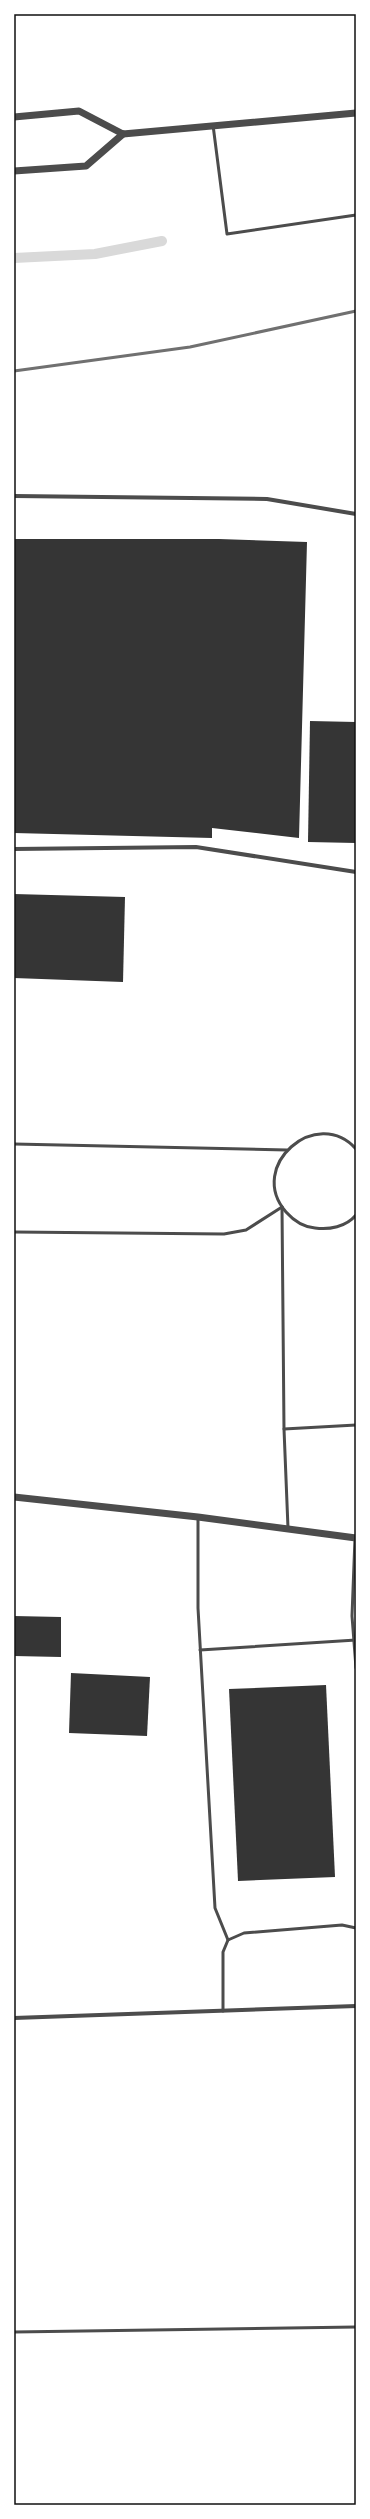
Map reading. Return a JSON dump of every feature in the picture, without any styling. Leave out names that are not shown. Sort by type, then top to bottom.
[{"type":"street","points":[[14,117],[79,111],[123,134],[355,112]]},
{"type":"street","points":[[14,171],[86,166],[123,134]]},
{"type":"street","points":[[14,496],[267,498],[356,514]]},
{"type":"street","points":[[14,849],[196,847],[356,872]]},
{"type":"street","points":[[14,1497],[198,1517],[356,1538]]},
{"type":"street","points":[[14,2018],[356,2006]]},
{"type":"lane","points":[[213,125],[227,234],[356,215]]},
{"type":"lane","points":[[356,1149],[340,1137],[326,1134],[311,1135],[298,1140],[287,1150],[279,1162],[275,1175],[276,1192],[282,1207],[293,1220],[307,1227],[324,1230],[340,1226],[356,1215]]},
{"type":"lane","points":[[14,1144],[287,1150]]},
{"type":"lane","points":[[14,1232],[224,1234],[246,1230],[282,1207]]},
{"type":"lane","points":[[282,1207],[284,1429],[288,1528]]},
{"type":"lane","points":[[284,1429],[356,1425]]},
{"type":"lane","points":[[198,1517],[200,1650],[215,1908],[228,1940]]},
{"type":"lane","points":[[356,1538],[352,1616],[356,1668]]},
{"type":"lane","points":[[200,1650],[355,1640]]},
{"type":"lane","points":[[223,2011],[223,1952],[228,1940],[244,1933],[342,1925],[356,1928]]},
{"type":"lane","points":[[14,2332],[356,2327]]},
{"type":"building","points":[[14,539],[219,539],[307,542],[299,838],[212,828],[212,838],[14,833]]},
{"type":"building","points":[[310,721],[356,722],[356,843],[308,842]]},
{"type":"building","points":[[14,894],[125,897],[123,982],[14,978]]},
{"type":"building","points":[[14,1616],[61,1617],[61,1657],[14,1656]]},
{"type":"building","points":[[71,1673],[150,1677],[147,1736],[69,1733]]},
{"type":"building","points":[[326,1685],[335,1877],[238,1881],[229,1689]]},
{"type":"waterway","points":[[14,258],[95,254],[162,241]]},
{"type":"railway","points":[[14,371],[190,347],[356,311]]}]
